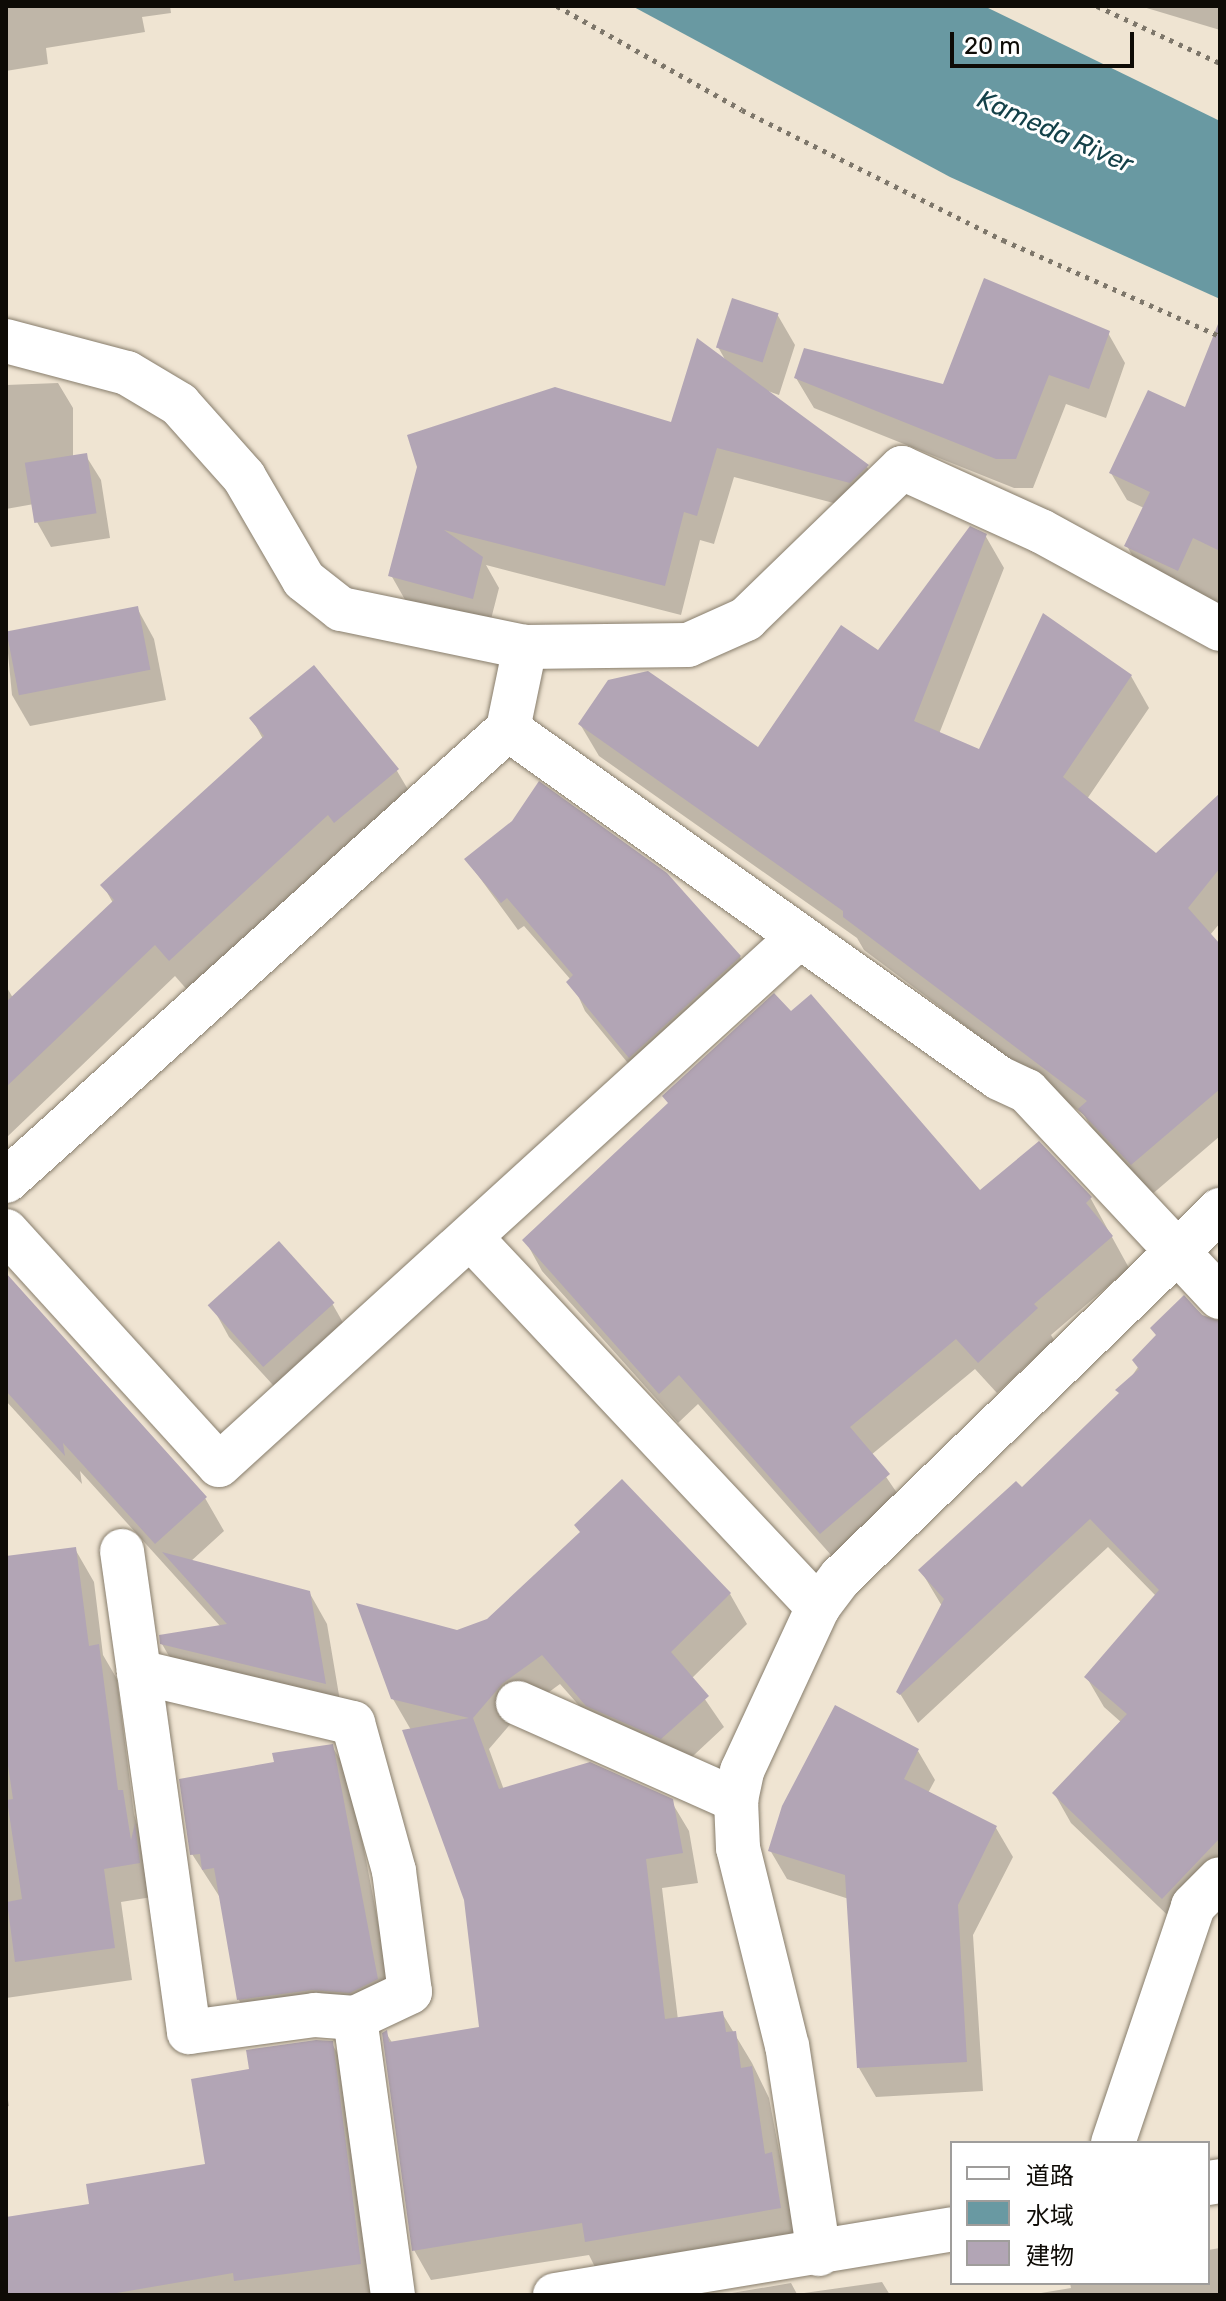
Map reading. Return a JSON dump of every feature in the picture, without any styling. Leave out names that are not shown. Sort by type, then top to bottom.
[{"type":"street","points":[[6,341],[127,373],[179,404],[244,477],[304,580],[341,609],[525,647],[688,645],[746,619],[902,468],[1041,531],[1220,629]]},
{"type":"street","points":[[6,1181],[508,729],[525,647]]},
{"type":"street","points":[[508,729],[999,1078],[1027,1091],[1175,1254],[1220,1297]]},
{"type":"street","points":[[6,1231],[219,1465],[799,937]]},
{"type":"street","points":[[819,2254],[787,2046],[738,1848],[736,1800],[742,1771],[818,1607],[841,1577],[1220,1210]]},
{"type":"street","points":[[471,1238],[818,1607]]},
{"type":"street","points":[[122,1551],[189,2032],[315,2015],[355,2018],[410,1992],[394,1871],[353,1723],[139,1672]]},
{"type":"street","points":[[518,1703],[736,1800]]},
{"type":"street","points":[[1114,2141],[1193,1906],[1220,1879]]},
{"type":"street","points":[[355,2018],[393,2295]]},
{"type":"street","points":[[555,2295],[819,2254],[950,2229]]},
{"type":"path","points":[[557,6],[742,110],[906,192],[1220,336]]},
{"type":"path","points":[[1097,6],[1220,63]]},
{"type":"water","name":"Kameda River","points":[[632,6],[984,6],[1220,121],[1220,299],[950,177]]},
{"type":"building","points":[[984,278],[1110,331],[1089,389],[1049,375],[1016,459],[996,459],[794,378],[804,348],[943,384]]},
{"type":"building","points":[[732,298],[779,313],[763,363],[716,347]]},
{"type":"building","points":[[1218,324],[1220,551],[1193,538],[1178,571],[1124,546],[1150,492],[1109,473],[1148,390],[1185,407]]},
{"type":"building","points":[[697,338],[869,465],[850,483],[717,448],[697,516],[684,512],[665,586],[444,530],[483,557],[473,599],[388,576],[417,467],[407,435],[555,387],[671,422]]},
{"type":"building","points":[[87,453],[97,513],[34,523],[25,463]]},
{"type":"building","points":[[970,526],[987,534],[914,721],[979,749],[1043,613],[1132,675],[1063,777],[1156,853],[1220,793],[1220,868],[1188,908],[1220,944],[1220,1089],[1131,1165],[1078,1109],[1087,1101],[843,917],[843,911],[578,724],[608,680],[648,671],[758,747],[841,625],[878,650]]},
{"type":"building","points":[[138,606],[150,670],[19,695],[6,632]]},
{"type":"building","points":[[314,665],[399,769],[334,823],[328,815],[169,961],[155,945],[6,1087],[6,1002],[114,900],[100,885],[264,736],[249,718]]},
{"type":"building","points":[[539,781],[667,873],[741,956],[629,1058],[566,982],[573,975],[507,898],[501,903],[464,859],[512,821]]},
{"type":"building","points":[[774,993],[791,1011],[811,994],[980,1190],[1039,1141],[1092,1197],[1086,1203],[1113,1236],[1034,1304],[1038,1308],[978,1363],[956,1339],[850,1427],[890,1474],[820,1534],[679,1375],[659,1394],[522,1240],[668,1103],[662,1096]]},
{"type":"building","points":[[279,1241],[335,1303],[263,1367],[208,1305]]},
{"type":"building","points":[[6,1273],[207,1497],[155,1544],[63,1443],[65,1456],[6,1391]]},
{"type":"building","points":[[1184,1295],[1202,1315],[1220,1321],[1220,1838],[1162,1899],[1052,1793],[1127,1714],[1084,1677],[1159,1590],[1090,1519],[900,1695],[896,1692],[944,1599],[918,1570],[1016,1481],[1022,1487],[1119,1393],[1115,1390],[1139,1369],[1132,1360],[1156,1335],[1150,1328]]},
{"type":"building","points":[[622,1479],[731,1593],[671,1652],[709,1696],[661,1739],[586,1706],[542,1655],[503,1683],[473,1718],[499,1789],[590,1762],[673,1799],[683,1853],[646,1859],[665,2019],[723,2011],[726,2032],[736,2031],[741,2068],[752,2066],[765,2154],[772,2152],[781,2208],[585,2242],[582,2223],[412,2251],[382,2033],[387,2030],[389,2042],[479,2027],[464,1900],[402,1730],[469,1718],[391,1699],[356,1603],[457,1630],[487,1619],[580,1532],[574,1525]]},
{"type":"building","points":[[76,1547],[89,1646],[99,1644],[118,1790],[123,1790],[131,1840],[135,1823],[140,1863],[104,1869],[115,1948],[15,1962],[7,1902],[22,1899],[7,1800],[13,1799],[6,1752],[6,1556]]},
{"type":"building","points":[[162,1552],[310,1591],[326,1684],[160,1644],[159,1635],[227,1624]]},
{"type":"building","points":[[835,1705],[919,1749],[904,1779],[997,1826],[958,1905],[967,2062],[857,2068],[845,1875],[768,1851],[782,1806]]},
{"type":"building","points":[[333,1744],[378,1979],[350,1993],[312,1990],[237,2000],[214,1868],[202,1870],[200,1854],[190,1855],[179,1779],[274,1762],[272,1753]]},
{"type":"building","points":[[316,2040],[333,2041],[361,2264],[234,2281],[233,2273],[105,2295],[6,2295],[6,2217],[89,2204],[86,2184],[205,2164],[191,2079],[249,2069],[246,2050]]}]
